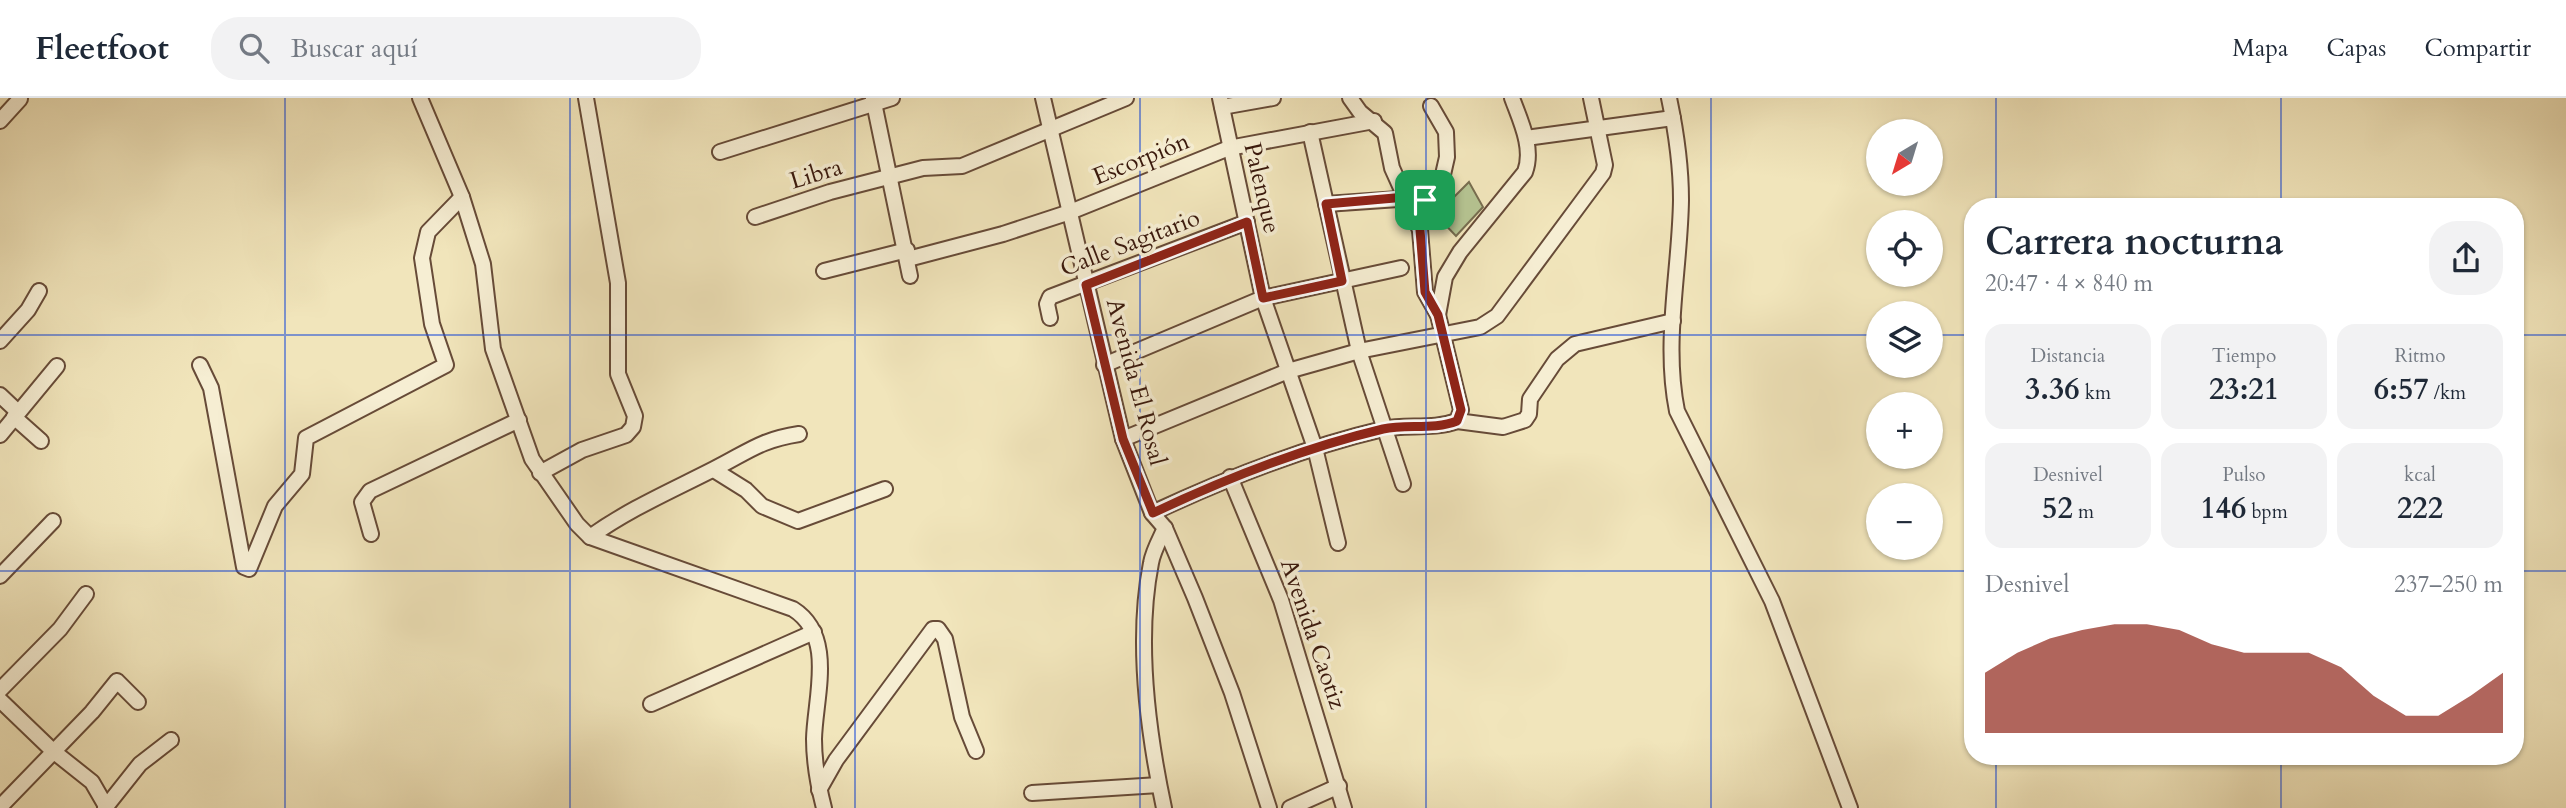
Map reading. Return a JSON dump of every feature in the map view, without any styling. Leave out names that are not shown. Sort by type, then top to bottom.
[{"type":"street","points":[[420,98],[462,197],[484,264],[494,349],[532,460],[576,524],[590,537],[793,608],[814,632],[821,673],[814,739],[815,772],[824,808]]},
{"type":"street","points":[[540,472],[582,450],[626,435],[633,427],[635,415],[618,374],[618,283],[593,121],[586,98]]},
{"type":"street","points":[[720,152],[873,101],[892,98]]},
{"type":"street","name":"Avenida El Rosal","points":[[1043,98],[1123,439],[1153,513],[1165,528],[1232,693],[1269,808]]},
{"type":"street","points":[[1050,128],[1126,98]]},
{"type":"street","points":[[1221,103],[1272,98]]},
{"type":"street","points":[[1350,98],[1360,112],[1374,121],[1385,133],[1392,168],[1420,230]]},
{"type":"street","points":[[1438,315],[1445,277],[1460,252],[1525,172],[1529,161],[1526,138],[1512,98]]},
{"type":"street","points":[[1123,439],[1288,371],[1359,351],[1480,327],[1497,316],[1604,173],[1605,164],[1591,98]]},
{"type":"street","points":[[1669,98],[1678,155],[1681,200],[1673,321],[1673,389],[1677,411],[1772,601],[1850,808]]},
{"type":"street","points":[[0,121],[20,99]]},
{"type":"street","points":[[873,101],[910,276]]},
{"type":"street","name":"Palenque","points":[[1221,103],[1263,298],[1315,448],[1338,543]]},
{"type":"street","points":[[1431,106],[1446,132],[1447,157],[1442,178],[1425,200],[1420,230],[1425,292],[1438,315],[1459,416]]},
{"type":"street","points":[[1526,138],[1598,126],[1673,118]]},
{"type":"street","name":"Escorpión","points":[[824,271],[1003,234],[1070,212],[1229,148],[1374,121]]},
{"type":"street","name":"Libra","points":[[755,217],[830,192],[923,168],[962,166],[1050,128]]},
{"type":"street","points":[[1310,132],[1359,351],[1403,484]]},
{"type":"street","points":[[200,365],[211,388],[244,567],[249,569],[275,506],[302,474],[306,438],[446,365],[432,324],[422,258],[428,232],[462,197]]},
{"type":"street","points":[[1326,204],[1406,197],[1425,200]]},
{"type":"street","name":"Calle Sagitario","points":[[1050,318],[1047,300],[1247,222]]},
{"type":"street","points":[[1104,365],[1263,298],[1401,268]]},
{"type":"street","points":[[0,341],[28,310],[39,290]]},
{"type":"street","points":[[1459,416],[1503,427],[1525,420],[1529,414],[1530,400],[1557,359],[1575,344],[1673,321]]},
{"type":"street","points":[[0,435],[58,366]]},
{"type":"street","points":[[0,395],[41,441]]},
{"type":"street","points":[[1153,513],[1230,477],[1315,448],[1386,429],[1447,425],[1459,416]]},
{"type":"street","points":[[371,534],[362,502],[370,491],[519,420]]},
{"type":"street","points":[[590,537],[641,503],[714,470],[769,439],[799,435]]},
{"type":"street","points":[[714,470],[746,490],[762,506],[798,521],[885,489]]},
{"type":"street","name":"Avenida Caotiz","points":[[1230,477],[1281,600],[1344,808]]},
{"type":"street","points":[[0,576],[53,521]]},
{"type":"street","points":[[1164,808],[1151,729],[1144,627],[1151,561],[1165,528]]},
{"type":"street","points":[[0,690],[60,629],[86,594]]},
{"type":"street","points":[[820,790],[836,760],[933,629],[938,629],[946,639],[962,717],[976,751]]},
{"type":"street","points":[[650,704],[814,632]]},
{"type":"street","points":[[0,807],[117,681],[138,702]]},
{"type":"street","points":[[0,701],[53,751],[92,782],[106,808],[140,764],[171,740]]},
{"type":"street","points":[[1032,793],[1159,785]]},
{"type":"street","points":[[1290,808],[1339,786]]},
{"type":"green space","points":[[1469,182],[1483,207],[1456,236],[1436,215]]},
{"type":"route","points":[[1406,197],[1425,200],[1420,230],[1425,292],[1438,315],[1443,334],[1461,410],[1457,421],[1447,425],[1386,429],[1315,448],[1230,477],[1153,513],[1123,439],[1086,285],[1247,222],[1263,298],[1342,281],[1326,204],[1406,197]]}]
